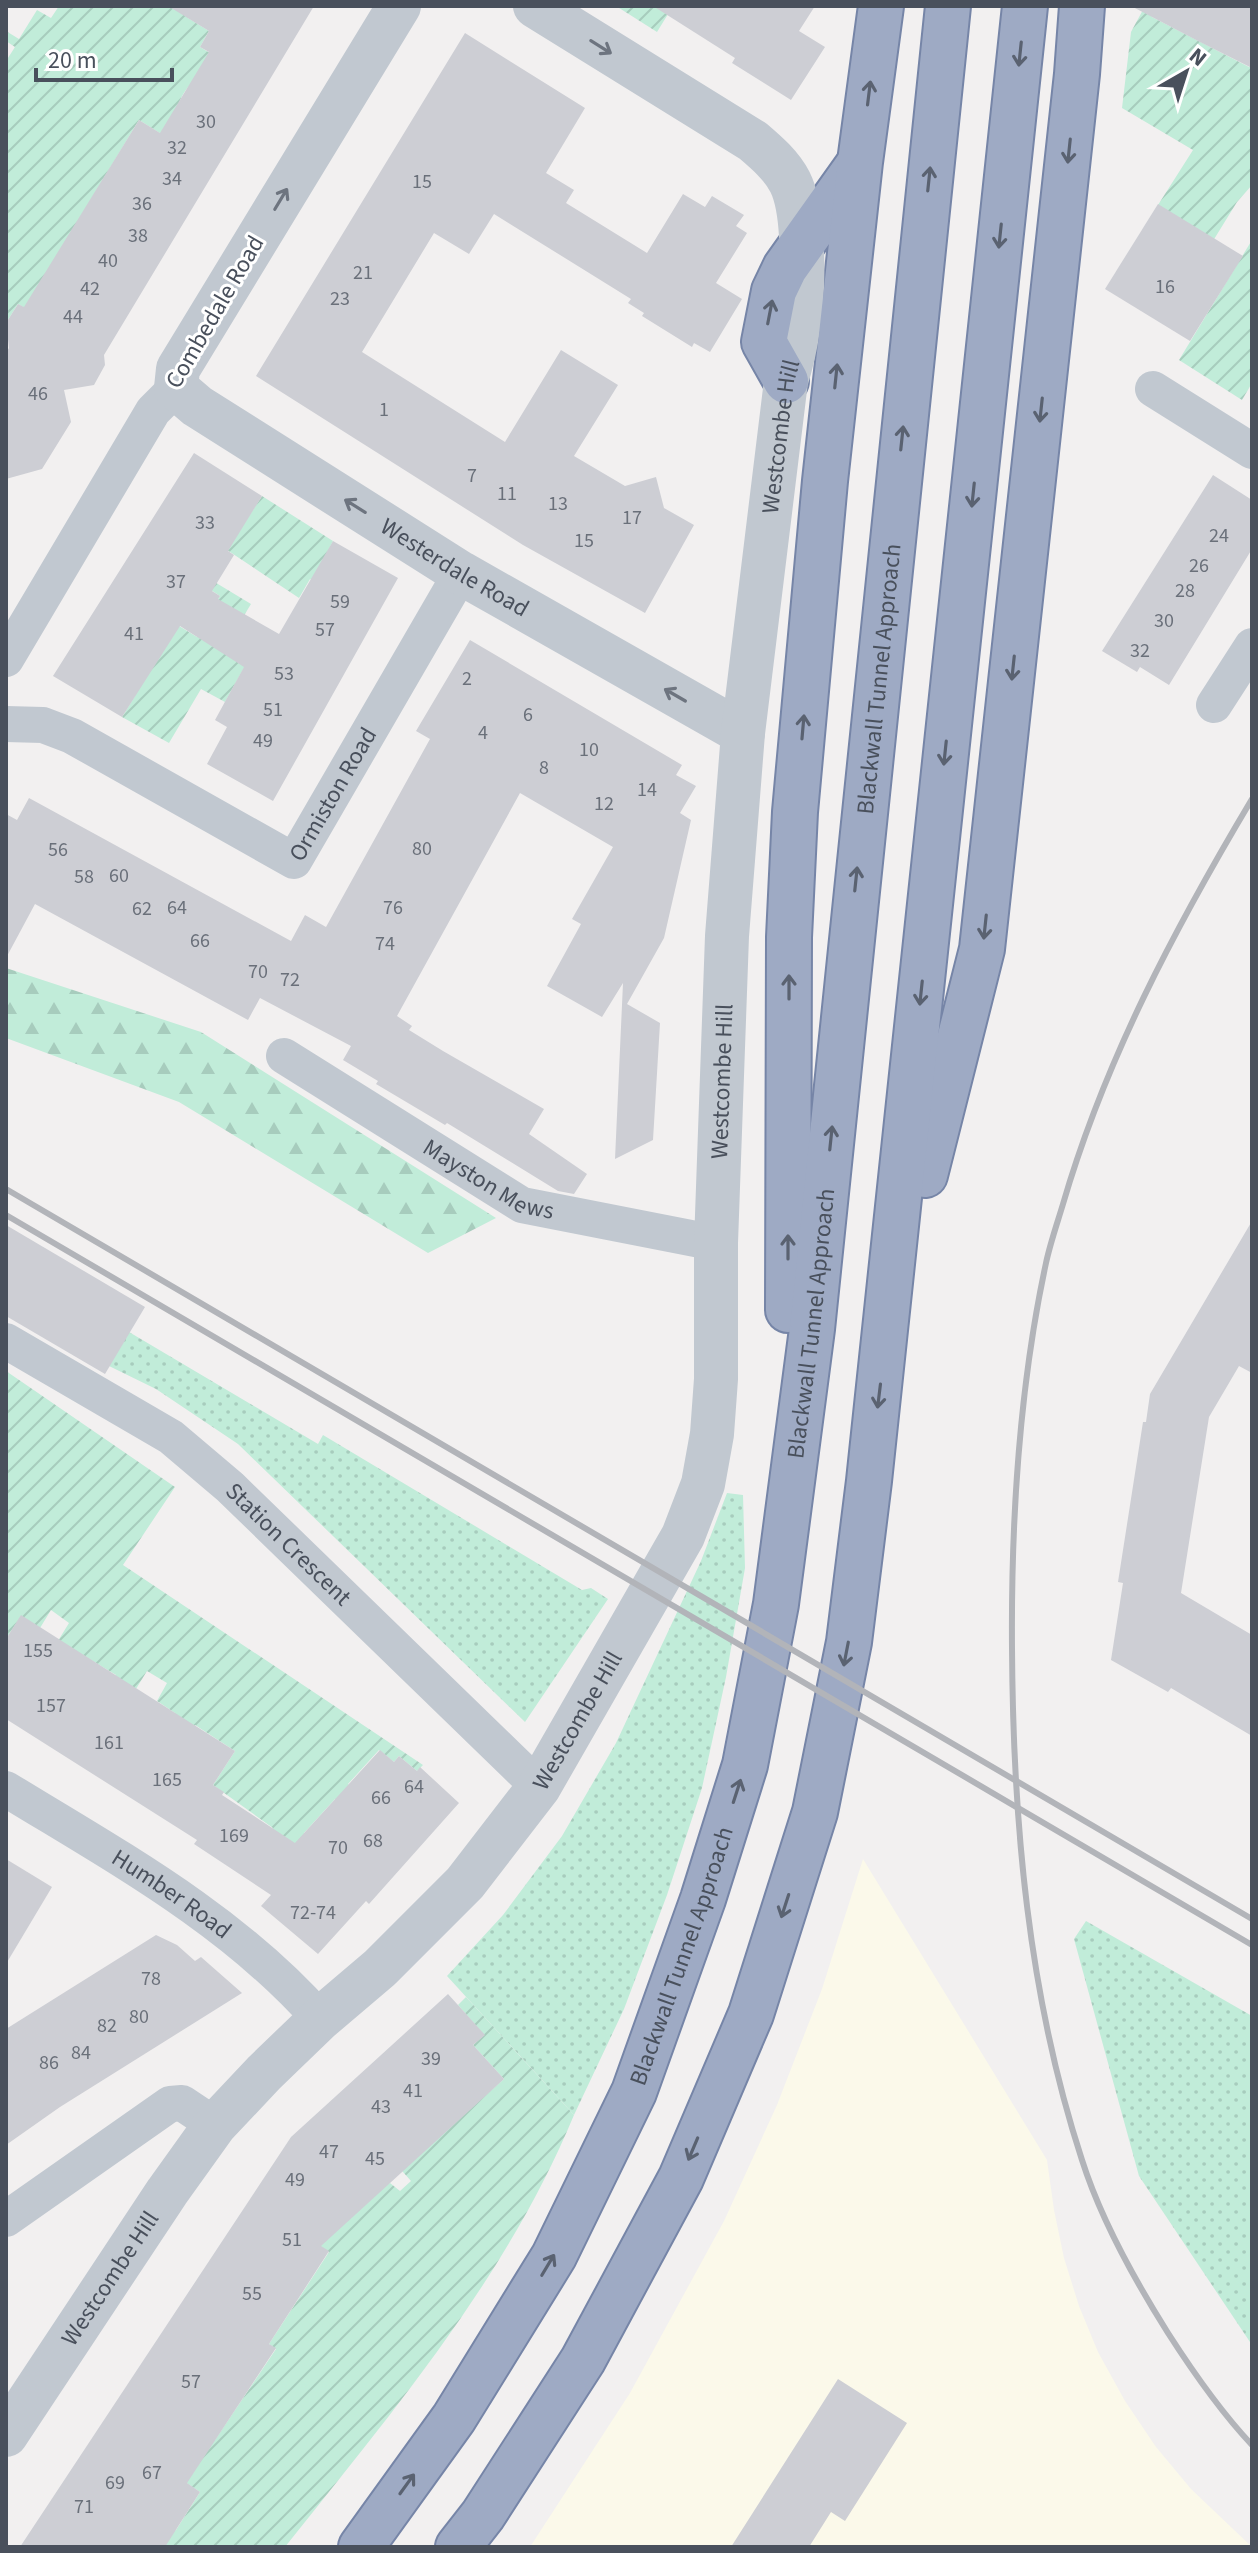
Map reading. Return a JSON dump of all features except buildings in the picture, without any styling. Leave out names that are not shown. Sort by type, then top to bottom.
[{"type":"highway","points":[[776,1604],[788,1326],[789,937],[795,812],[825,481],[860,162],[881,6]]},
{"type":"highway","name":"Blackwall Tunnel Approach","points":[[361,2547],[454,2418],[554,2256],[634,2092],[703,1899],[745,1765],[776,1604],[812,1329],[948,6]]},
{"type":"highway","points":[[458,2547],[483,2515],[583,2360],[681,2178],[751,2014],[815,1812],[846,1657],[888,1318],[1025,6]]},
{"type":"highway","points":[[888,1318],[982,949],[1082,6]]},
{"type":"highway","points":[[786,381],[764,342],[774,291],[785,268],[860,162]]},
{"type":"street","name":"Combedale Road","points":[[6,659],[153,411],[176,388],[178,369],[399,6]]},
{"type":"street","points":[[535,6],[753,141],[770,156],[792,185],[802,244]]},
{"type":"street","name":"Westcombe Hill","points":[[6,2435],[215,2125],[264,2073],[320,2019],[380,1968],[465,1883],[539,1787],[683,1536],[703,1484],[712,1434],[716,1379],[716,1243],[727,936],[743,733],[786,381]]},
{"type":"street","name":"Westerdale Road","points":[[176,388],[197,406],[461,573],[743,733]]},
{"type":"street","points":[[1153,389],[1252,451]]},
{"type":"street","name":"Ormiston Road","points":[[6,724],[43,725],[72,736],[294,861],[461,573]]},
{"type":"street","points":[[1214,705],[1252,646]]},
{"type":"street","name":"Mayston Mews","points":[[284,1056],[522,1205],[716,1243]]},
{"type":"street","name":"Station Crescent","points":[[6,1341],[171,1437],[230,1487],[539,1787]]},
{"type":"street","name":"Humber Road","points":[[6,1789],[128,1864],[241,1941],[289,1984],[320,2019]]},
{"type":"street","points":[[6,2219],[170,2104],[182,2103],[215,2125]]},
{"type":"shaded area","points":[[863,1859],[1047,2160],[1064,2258],[1079,2306],[1098,2352],[1125,2401],[1156,2447],[1191,2489],[1252,2547],[530,2547],[630,2393],[724,2221],[777,2105],[822,1989]]},
{"type":"green space","points":[[59,6],[196,6],[188,18],[209,31],[200,47],[220,59],[184,92],[176,112],[171,140],[139,120],[25,308],[18,304],[6,323],[6,61],[15,47],[6,41],[6,31],[19,39],[37,10],[51,18]]},
{"type":"green space","points":[[616,6],[673,6],[657,32]]},
{"type":"green space","points":[[1145,6],[1152,17],[1249,67],[1252,63],[1252,185],[1237,202],[1208,249],[1158,205],[1193,150],[1122,108],[1131,32]]},
{"type":"green space","points":[[1252,240],[1252,383],[1242,400],[1179,360]]},
{"type":"green space","points":[[262,496],[333,541],[322,562],[332,591],[310,579],[299,598],[227,550]]},
{"type":"green space","points":[[179,569],[203,575],[251,604],[234,632],[256,646],[225,702],[201,689],[169,743],[122,717],[135,696],[153,610],[197,637],[210,618],[206,616],[220,596]]},
{"type":"green space","points":[[6,968],[201,1032],[496,1218],[428,1253],[179,1102],[6,1038]]},
{"type":"green space","points":[[129,1332],[318,1444],[323,1435],[582,1590],[591,1588],[608,1599],[525,1722],[238,1444],[156,1389],[109,1366]]},
{"type":"green space","points":[[6,1371],[175,1487],[123,1565],[423,1765],[417,1771],[399,1756],[394,1762],[379,1750],[348,1784],[380,1813],[367,1827],[335,1799],[304,1833],[335,1862],[254,1857],[273,1828],[213,1785],[235,1751],[195,1725],[173,1761],[175,1713],[157,1701],[167,1683],[147,1671],[115,1723],[116,1675],[78,1652],[37,1675],[69,1623],[51,1610],[40,1628],[21,1616],[6,1639]]},
{"type":"green space","points":[[727,1493],[743,1495],[745,1568],[702,1788],[667,1895],[624,2009],[574,2115],[447,1976],[503,1915],[562,1836],[616,1743],[701,1561]]},
{"type":"green space","points":[[1086,1921],[1252,2016],[1252,2345],[1139,2176],[1074,1939]]},
{"type":"green space","points":[[466,1997],[574,2115],[516,2232],[445,2341],[285,2547],[133,2547],[176,2530],[200,2492],[145,2455],[215,2440],[276,2349],[269,2344],[329,2252],[295,2229],[390,2183],[400,2191],[411,2181],[372,2137],[470,2109],[504,2079],[473,2045],[484,2035],[458,2005]]},
{"type":"railway","points":[[1252,799],[1196,896],[1144,996],[1099,1098],[1052,1241],[1029,1358],[1018,1455],[1012,1648],[1016,1778],[1027,1907],[1048,2035],[1082,2160],[1109,2227],[1155,2313],[1207,2391],[1252,2445]]},
{"type":"railway","points":[[6,1189],[1252,1919]]},
{"type":"railway","points":[[6,1215],[1252,1945]]}]
